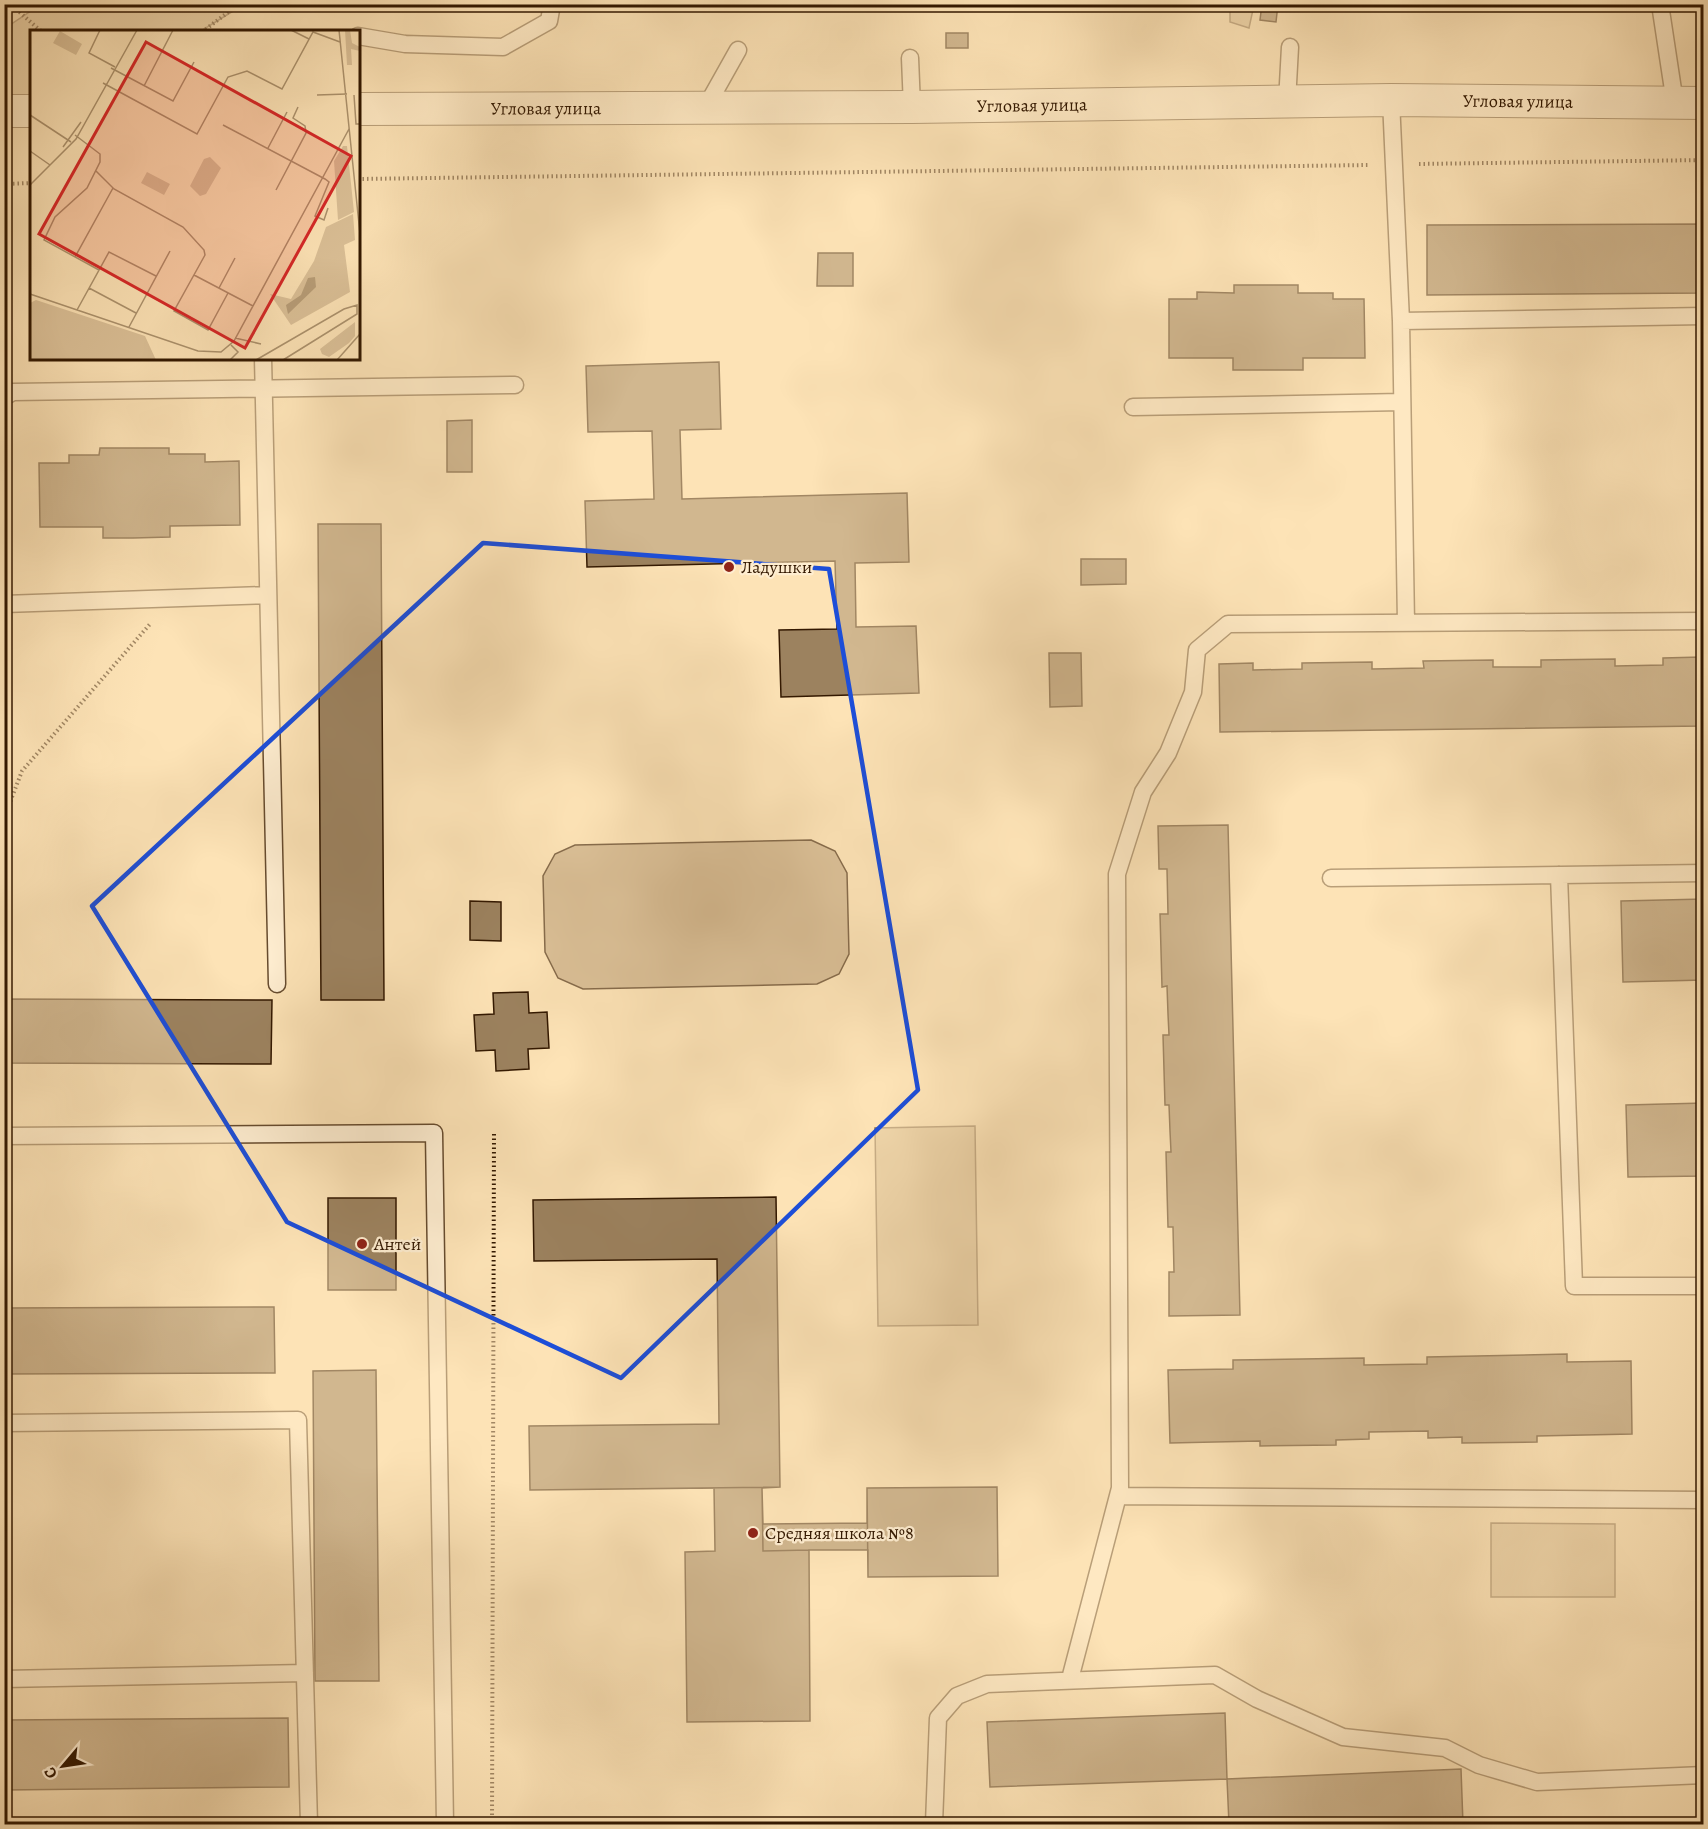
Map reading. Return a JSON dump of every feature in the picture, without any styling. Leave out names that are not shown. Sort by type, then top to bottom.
[{"type":"street","name":"Угловая улица","points":[[360,109],[912,107],[1391,99],[1689,103]]},
{"type":"street","points":[[4,111],[30,111]]},
{"type":"lane","points":[[360,36],[405,44],[503,46],[549,21],[552,4]]},
{"type":"lane","points":[[1660,4],[1689,103]]},
{"type":"lane","points":[[1287,102],[1290,47]]},
{"type":"lane","points":[[706,107],[738,50]]},
{"type":"lane","points":[[910,58],[912,107]]},
{"type":"lane","points":[[1391,99],[1401,321],[1406,623]]},
{"type":"lane","points":[[1401,321],[1704,316]]},
{"type":"lane","points":[[263,360],[276,984]]},
{"type":"lane","points":[[4,397],[13,392],[515,385]]},
{"type":"lane","points":[[1133,407],[1402,402]]},
{"type":"lane","points":[[4,604],[267,595]]},
{"type":"lane","points":[[1070,1679],[1118,1496],[1117,874],[1143,792],[1168,753],[1193,692],[1197,650],[1228,624],[1704,621]]},
{"type":"lane","points":[[1331,878],[1704,873]]},
{"type":"lane","points":[[1559,875],[1574,1286],[1704,1286]]},
{"type":"lane","points":[[4,1136],[434,1133],[445,1824]]},
{"type":"lane","points":[[4,1423],[298,1420],[309,1824]]},
{"type":"lane","points":[[1118,1496],[1704,1500]]},
{"type":"lane","points":[[4,1679],[305,1673]]},
{"type":"lane","points":[[934,1824],[938,1718],[957,1696],[987,1684],[1215,1675],[1257,1699],[1343,1737],[1445,1748],[1479,1765],[1537,1782],[1704,1775]]},
{"type":"path","points":[[205,30],[239,4]]},
{"type":"path","points":[[16,9],[40,30]]},
{"type":"path","points":[[360,179],[1704,160]]},
{"type":"path","points":[[4,184],[30,183]]},
{"type":"path","points":[[4,818],[22,771],[172,598]]},
{"type":"path","points":[[492,1824],[494,1133]]},
{"type":"highlighted area","points":[[483,543],[829,569],[918,1090],[621,1378],[287,1222],[92,906]]},
{"type":"shaded area","points":[[40,5],[243,5],[203,30],[30,30],[30,96],[5,96],[4,29]]},
{"type":"shaded area","points":[[1230,5],[1254,5],[1249,28],[1230,22]]},
{"type":"shaded area","points":[[811,840],[835,851],[847,873],[849,954],[839,974],[817,984],[583,989],[558,978],[545,952],[543,876],[555,854],[575,845]]},
{"type":"shaded area","points":[[975,1126],[978,1325],[878,1326],[875,1128]]},
{"type":"shaded area","points":[[1491,1523],[1615,1524],[1615,1597],[1491,1597]]},
{"type":"building","points":[[1262,4],[1278,4],[1276,22],[1260,20]]},
{"type":"building","points":[[946,33],[968,33],[968,48],[946,48]]},
{"type":"building","points":[[1704,224],[1704,293],[1427,295],[1427,225]]},
{"type":"building","points":[[818,253],[853,253],[853,286],[817,286]]},
{"type":"building","points":[[1234,285],[1298,285],[1298,293],[1333,293],[1333,299],[1364,299],[1365,358],[1303,358],[1303,370],[1233,370],[1233,358],[1169,358],[1169,299],[1197,299],[1197,292],[1234,293]]},
{"type":"building","points":[[719,362],[721,429],[680,430],[682,499],[907,493],[909,562],[855,563],[856,627],[916,626],[919,693],[781,697],[779,630],[837,629],[835,561],[587,567],[585,501],[654,499],[652,431],[588,432],[586,366]]},
{"type":"building","points":[[472,420],[472,472],[447,472],[447,421]]},
{"type":"building","points":[[100,448],[169,448],[169,454],[205,454],[205,462],[239,461],[240,525],[170,526],[170,537],[133,538],[103,538],[103,527],[40,527],[39,463],[69,463],[69,455],[99,455]]},
{"type":"building","points":[[318,524],[381,524],[384,1000],[321,1000]]},
{"type":"building","points":[[1081,559],[1126,559],[1126,584],[1081,585]]},
{"type":"building","points":[[1049,653],[1081,653],[1082,706],[1050,707]]},
{"type":"building","points":[[1701,657],[1702,726],[1220,732],[1219,664],[1253,663],[1253,670],[1302,669],[1302,663],[1372,662],[1372,669],[1424,668],[1423,661],[1493,660],[1493,667],[1541,667],[1541,660],[1615,659],[1615,666],[1663,665],[1663,658]]},
{"type":"building","points":[[1228,825],[1240,1315],[1169,1316],[1169,1272],[1174,1272],[1173,1227],[1168,1227],[1166,1152],[1171,1152],[1169,1105],[1165,1105],[1163,1035],[1169,1035],[1167,986],[1162,987],[1160,914],[1168,914],[1167,869],[1159,869],[1158,826]]},
{"type":"building","points":[[1704,899],[1704,980],[1623,982],[1621,901]]},
{"type":"building","points":[[470,901],[501,902],[501,941],[470,940]]},
{"type":"building","points":[[528,992],[529,1013],[547,1012],[549,1048],[528,1049],[529,1069],[496,1071],[495,1050],[476,1051],[474,1015],[494,1014],[493,993]]},
{"type":"building","points":[[4,999],[272,1000],[271,1064],[4,1063]]},
{"type":"building","points":[[1704,1103],[1704,1176],[1628,1177],[1626,1105]]},
{"type":"building","points":[[776,1197],[780,1487],[762,1488],[763,1551],[809,1550],[810,1721],[687,1722],[685,1552],[715,1551],[714,1488],[530,1490],[529,1426],[719,1424],[717,1259],[534,1261],[533,1200]]},
{"type":"building","points":[[776,1197],[780,1487],[762,1488],[763,1524],[867,1523],[867,1488],[997,1487],[998,1576],[868,1577],[868,1550],[809,1550],[810,1721],[687,1722],[685,1552],[715,1551],[714,1488],[530,1490],[529,1426],[719,1424],[717,1259],[534,1261],[533,1200]]},
{"type":"building","points":[[776,1197],[780,1487],[530,1490],[529,1426],[719,1424],[717,1259],[534,1261],[533,1200]]},
{"type":"building","name":"Антей","points":[[328,1198],[396,1198],[396,1290],[328,1290]]},
{"type":"building","points":[[274,1307],[275,1373],[4,1374],[4,1308]]},
{"type":"building","points":[[1567,1354],[1567,1362],[1631,1361],[1632,1434],[1537,1436],[1537,1442],[1462,1443],[1462,1437],[1428,1438],[1428,1431],[1369,1432],[1369,1439],[1336,1440],[1336,1445],[1260,1446],[1260,1441],[1170,1443],[1168,1370],[1233,1369],[1233,1360],[1364,1358],[1364,1365],[1427,1364],[1427,1357]]},
{"type":"building","points":[[376,1370],[379,1681],[315,1681],[313,1371]]},
{"type":"building","points":[[997,1487],[998,1576],[868,1577],[867,1488]]},
{"type":"building","points":[[1225,1713],[1227,1779],[990,1787],[987,1722]]},
{"type":"building","points":[[288,1718],[289,1787],[4,1790],[4,1720]]},
{"type":"building","points":[[1461,1769],[1463,1824],[1229,1824],[1227,1779]]},
{"type":"place","name":"Ладушки","points":[[729,567]]},
{"type":"place","name":"Антей","points":[[362,1244]]},
{"type":"place","name":"Средняя школа №8","points":[[753,1533]]}]
